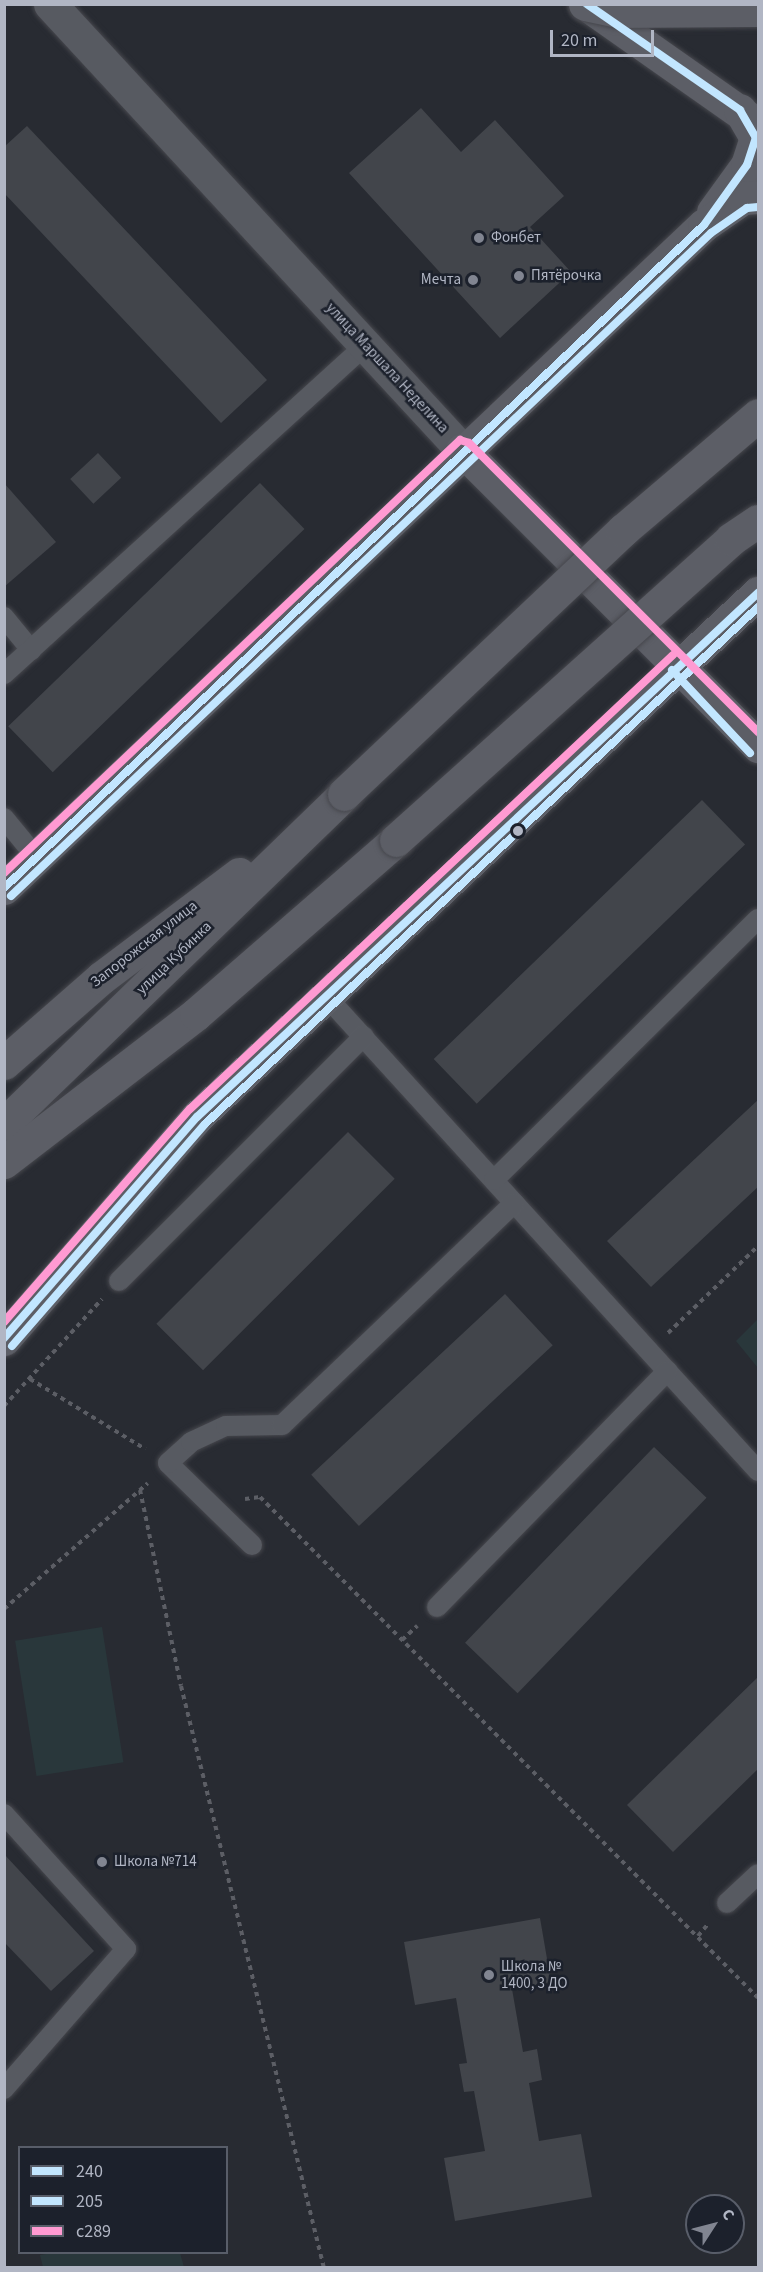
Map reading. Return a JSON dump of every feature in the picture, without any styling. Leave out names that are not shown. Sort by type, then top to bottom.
[{"type":"street","name":"улица Маршала Неделина","points":[[50,4],[462,450],[680,663],[759,746]]},
{"type":"street","points":[[585,4],[618,11],[759,10]]},
{"type":"street","points":[[585,4],[750,118],[756,138],[747,165],[704,225]]},
{"type":"street","points":[[4,888],[462,450],[704,225],[744,198],[759,197]]},
{"type":"street","name":"улица Кубинка","points":[[4,1124],[294,840],[623,530],[759,415]]},
{"type":"street","points":[[4,1162],[196,1014],[396,840],[731,539],[759,521]]},
{"type":"street","points":[[4,1339],[197,1117],[324,994],[759,592]]},
{"type":"street","name":"Запорожская улица","points":[[4,1063],[101,978],[216,887],[294,840]]},
{"type":"lane","points":[[4,674],[365,346]]},
{"type":"lane","points":[[4,617],[31,650]]},
{"type":"lane","points":[[4,818],[36,857]]},
{"type":"lane","points":[[494,1180],[759,919]]},
{"type":"lane","points":[[324,994],[648,1352],[759,1471]]},
{"type":"lane","points":[[119,1281],[364,1036]]},
{"type":"lane","points":[[252,1545],[168,1463],[191,1442],[226,1426],[282,1425],[514,1203]]},
{"type":"lane","points":[[437,1607],[667,1371]]},
{"type":"lane","points":[[4,1814],[126,1949],[4,2089]]},
{"type":"lane","points":[[727,1903],[759,1874]]},
{"type":"path","points":[[648,1352],[759,1246]]},
{"type":"path","points":[[4,1406],[119,1281]]},
{"type":"path","points":[[4,1609],[168,1463],[30,1379]]},
{"type":"path","points":[[140,1490],[181,1686],[324,2268]]},
{"type":"path","points":[[210,1504],[260,1497],[759,1998]]},
{"type":"shaded area","points":[[758,1319],[758,1368],[736,1341]]},
{"type":"shaded area","points":[[102,1627],[123,1762],[37,1776],[15,1641]]},
{"type":"shaded area","points":[[180,2254],[184,2267],[43,2267],[40,2255]]},
{"type":"building","points":[[421,108],[461,152],[495,120],[564,196],[530,227],[571,272],[500,338],[349,173]]},
{"type":"building","points":[[27,126],[267,380],[221,423],[4,193],[4,147]]},
{"type":"building","points":[[98,453],[121,478],[93,504],[70,479]]},
{"type":"building","points":[[4,483],[56,542],[4,587]]},
{"type":"building","points":[[260,483],[304,529],[53,772],[8,726]]},
{"type":"building","points":[[702,800],[745,845],[477,1104],[434,1059]]},
{"type":"building","points":[[759,1099],[759,1186],[651,1287],[607,1241]]},
{"type":"building","points":[[348,1132],[395,1179],[203,1370],[156,1324]]},
{"type":"building","points":[[505,1294],[553,1345],[359,1526],[311,1475]]},
{"type":"building","points":[[654,1447],[707,1498],[518,1693],[465,1643]]},
{"type":"building","points":[[759,1676],[759,1768],[673,1852],[627,1805]]},
{"type":"building","points":[[4,1854],[94,1951],[51,1991],[4,1942]]},
{"type":"building","points":[[540,1918],[551,1982],[512,1989],[523,2052],[537,2049],[542,2080],[529,2083],[539,2141],[581,2134],[592,2197],[455,2221],[444,2158],[485,2151],[474,2091],[464,2092],[459,2064],[467,2063],[456,1998],[415,2005],[404,1942]]},
{"type":"transit line","name":"240","points":[[4,888],[704,225],[747,165],[756,138],[740,110],[587,4]]},
{"type":"transit line","name":"205","points":[[11,896],[711,233],[747,208],[758,207]]},
{"type":"transit line","name":"с289","points":[[4,873],[460,440],[469,443],[758,732]]},
{"type":"transit line","name":"240","points":[[4,1338],[197,1117],[758,593]]},
{"type":"transit line","name":"205","points":[[12,1346],[205,1124],[758,607]]},
{"type":"transit line","name":"с289","points":[[4,1322],[190,1109],[673,655]]},
{"type":"transit line","name":"205","points":[[672,670],[750,753]]},
{"type":"place","name":"Фонбет","points":[[479,238]]},
{"type":"place","name":"Пятёрочка","points":[[519,276]]},
{"type":"place","name":"Мечта","points":[[473,280]]},
{"type":"place","name":"Школа №714","points":[[102,1862]]},
{"type":"place","name":"Школа № 1400, 3 ДО","points":[[489,1975]]}]
